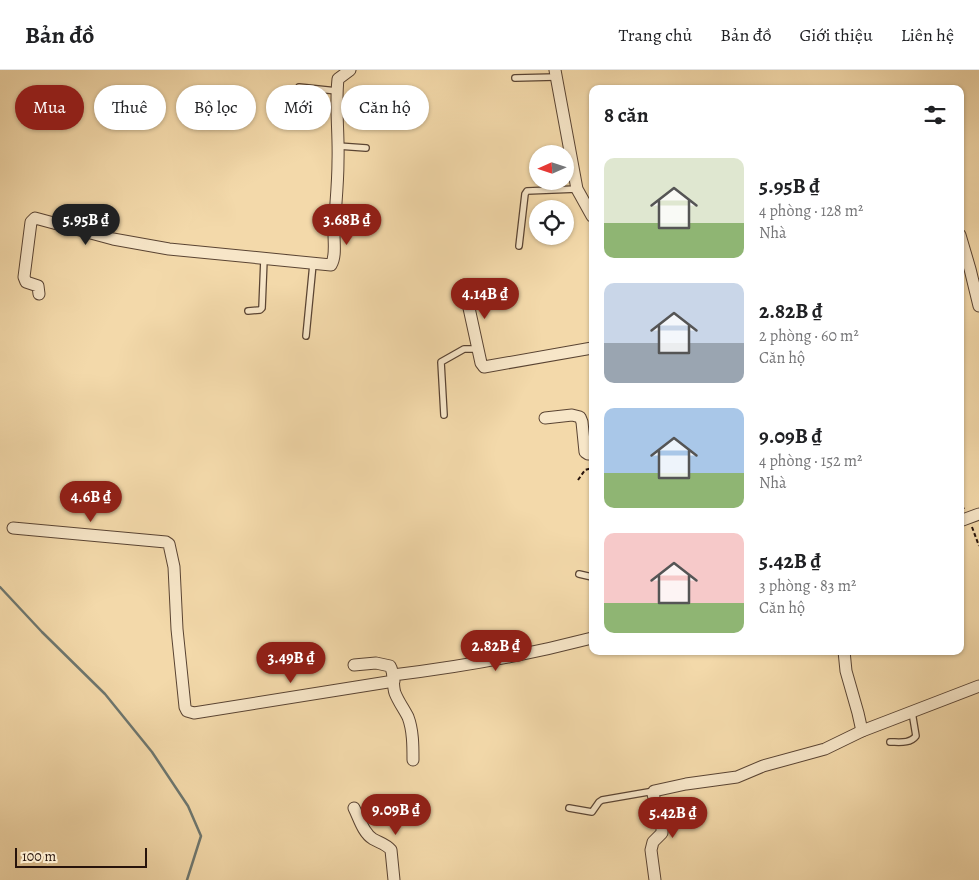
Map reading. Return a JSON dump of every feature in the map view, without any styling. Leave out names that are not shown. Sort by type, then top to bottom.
[{"type":"street","points":[[40,294],[38,286],[27,283],[24,277],[31,222],[34,218],[113,239],[196,253],[313,264],[327,265],[333,263],[338,194],[336,118],[338,79],[349,71]]},
{"type":"street","points":[[555,74],[576,189],[589,211]]},
{"type":"street","points":[[964,249],[979,304]]},
{"type":"street","points":[[464,285],[482,366],[487,367],[589,349]]},
{"type":"street","points":[[545,418],[572,415],[580,417],[585,452],[589,454]]},
{"type":"street","points":[[13,528],[166,542],[169,544],[174,567],[176,612],[185,707],[188,711],[194,713],[438,670],[558,647],[589,639]]},
{"type":"street","points":[[844,655],[846,671],[862,731]]},
{"type":"street","points":[[354,665],[376,662],[390,666],[394,690],[411,727],[413,760]]},
{"type":"street","points":[[655,880],[651,850],[652,842],[662,833],[662,828],[653,794],[654,791],[686,784],[737,777],[763,766],[835,746],[862,731],[979,686]]},
{"type":"street","points":[[354,808],[365,832],[371,838],[385,844],[391,850],[394,880]]},
{"type":"lane","points":[[515,78],[555,74]]},
{"type":"lane","points":[[331,90],[337,91]]},
{"type":"lane","points":[[338,146],[366,148]]},
{"type":"lane","points":[[519,246],[525,194],[527,191],[576,189]]},
{"type":"lane","points":[[248,311],[260,310],[262,308],[264,259]]},
{"type":"lane","points":[[306,336],[313,264]]},
{"type":"lane","points":[[444,415],[441,362],[464,349],[478,349]]},
{"type":"lane","points":[[578,574],[589,576]]},
{"type":"lane","points":[[890,742],[904,742],[914,739],[916,736],[912,712]]},
{"type":"lane","points":[[568,808],[589,812],[602,800],[654,791]]},
{"type":"path","points":[[578,480],[585,470],[589,469]]},
{"type":"path","points":[[969,518],[979,546]]},
{"type":"waterway","points":[[0,587],[42,632],[105,694],[152,752],[188,806],[201,836],[187,880]]}]
